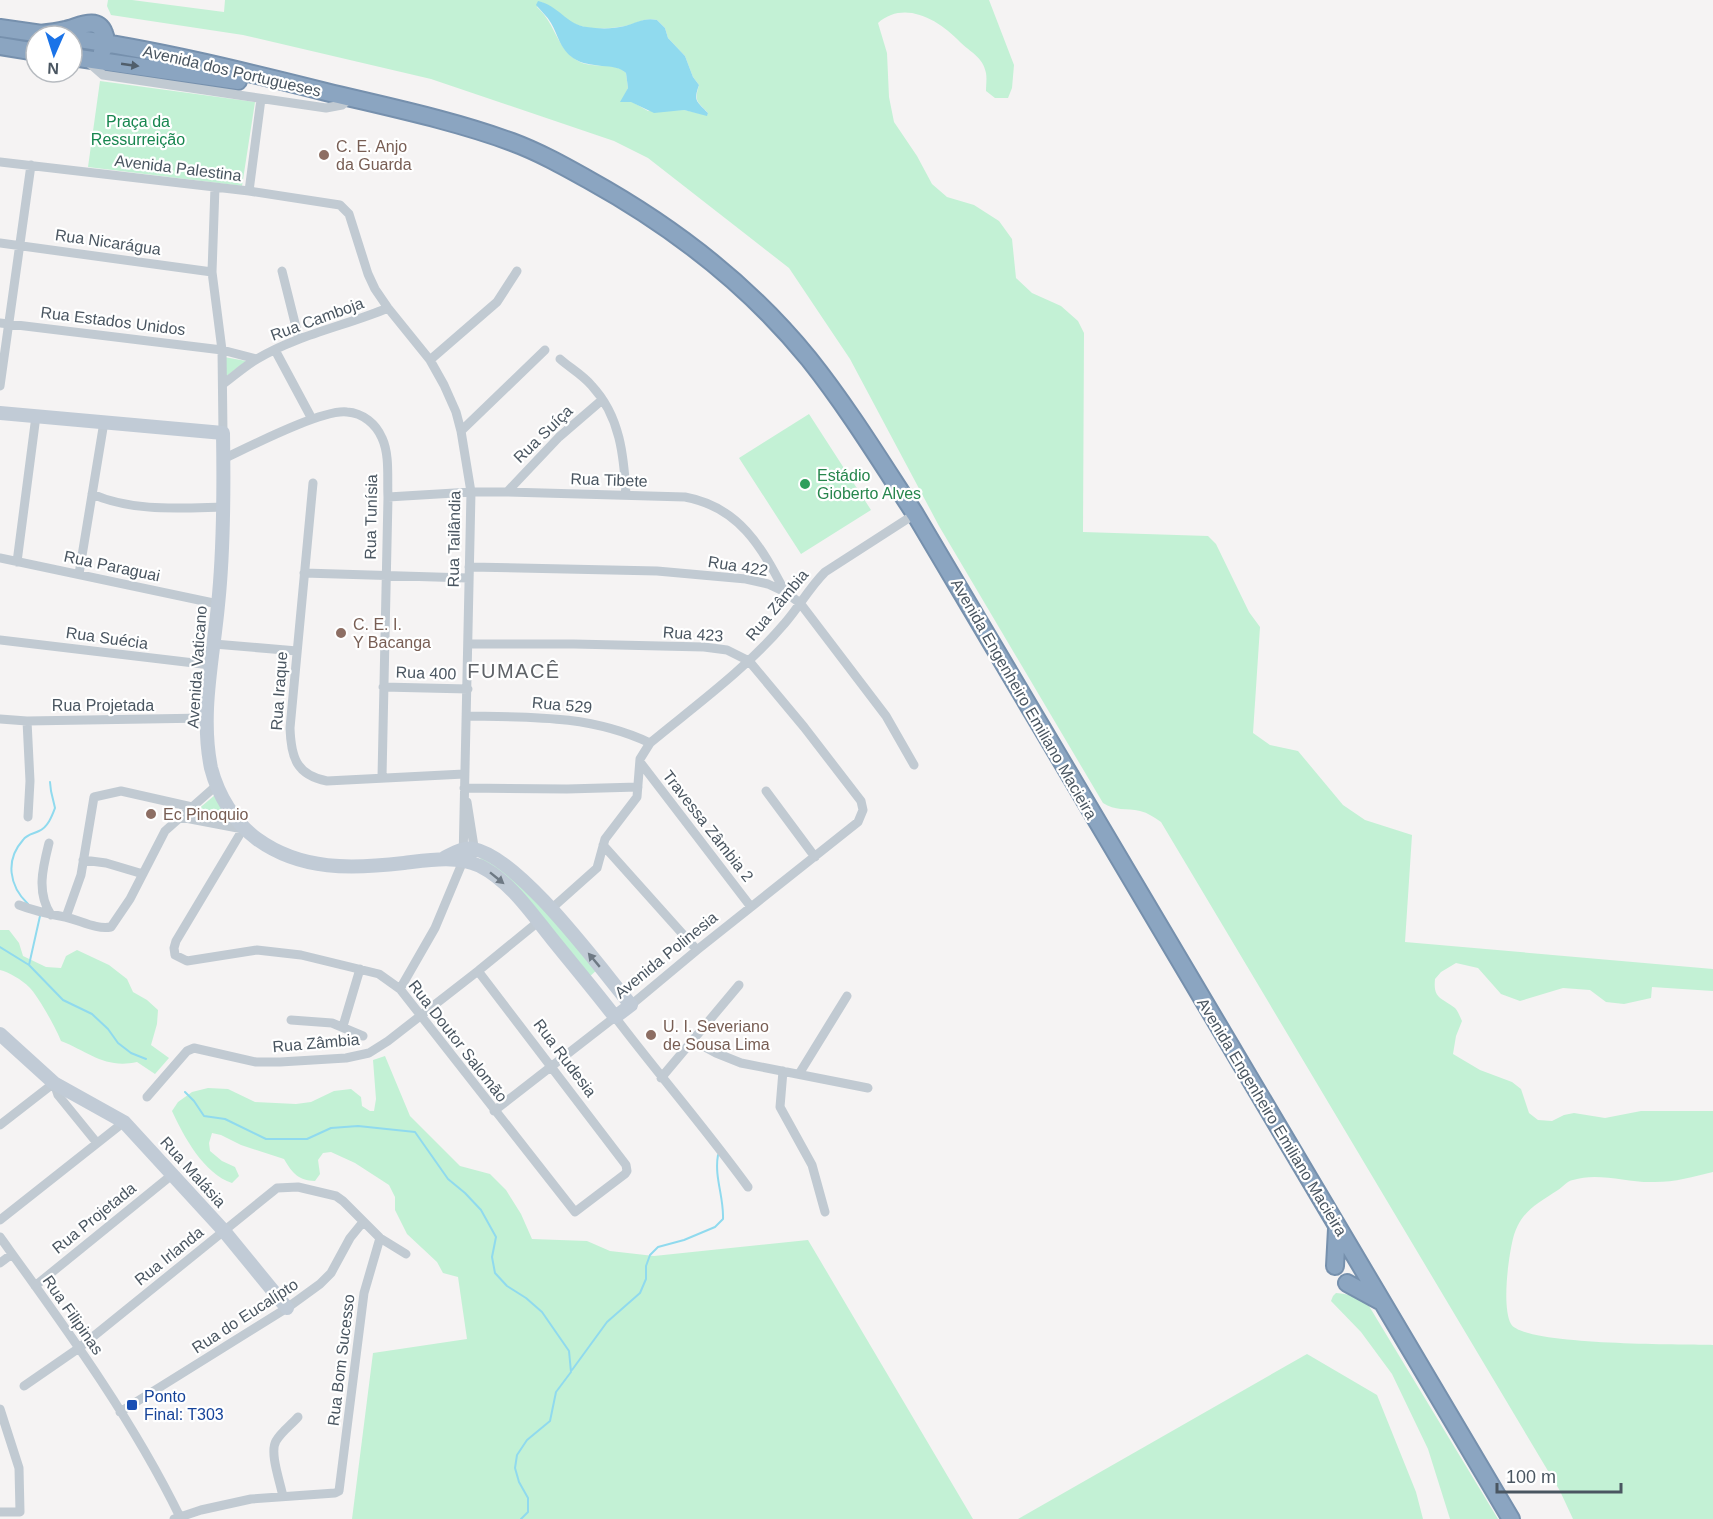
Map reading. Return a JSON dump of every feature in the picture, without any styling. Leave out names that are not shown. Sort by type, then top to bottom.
[{"type":"highway","points":[[84,27],[93,24],[102,28],[106,43],[103,50],[96,54],[84,55]]},
{"type":"highway","points":[[0,28],[24,38]]},
{"type":"highway","name":"Avenida dos Portugueses","points":[[84,40],[233,69],[345,97]]},
{"type":"highway","points":[[0,46],[24,45]]},
{"type":"highway","name":"Avenida dos Portugueses","points":[[84,57],[345,97]]},
{"type":"highway","name":"Avenida Engenheiro Emiliano Macieira","points":[[345,97],[465,127],[512,142],[564,166],[661,224],[726,275],[764,310],[807,357],[835,392],[915,514],[1511,1519]]},
{"type":"highway","points":[[1335,1266],[1336,1225]]},
{"type":"highway","points":[[1347,1283],[1382,1302]]},
{"type":"street","points":[[84,62],[103,75],[326,108],[342,105],[345,97]]},
{"type":"street","points":[[249,191],[261,99]]},
{"type":"street","name":"Avenida Palestina","points":[[0,162],[335,203],[349,214]]},
{"type":"street","points":[[0,386],[4,323],[20,246],[31,165]]},
{"type":"street","name":"Avenida Vaticano","points":[[215,187],[212,272],[222,350],[223,507],[218,604],[206,718],[210,760],[217,785],[243,829],[285,856],[324,866],[390,864],[469,856],[496,858],[535,891],[631,1005]]},
{"type":"street","name":"Rua Tailândia","points":[[349,214],[368,274],[388,308],[430,360],[456,412],[461,431],[471,492],[468,689],[464,774],[469,856]]},
{"type":"street","name":"Rua Nicarágua","points":[[0,243],[212,272]]},
{"type":"street","points":[[282,271],[299,339]]},
{"type":"street","points":[[430,360],[497,302],[517,271]]},
{"type":"street","name":"Rua Camboja","points":[[223,384],[256,359],[275,350],[299,339],[348,324],[388,308]]},
{"type":"street","name":"Rua Estados Unidos","points":[[4,323],[222,350]]},
{"type":"street","name":"Rua Camboja","points":[[222,350],[256,359]]},
{"type":"street","points":[[275,350],[312,419]]},
{"type":"street","points":[[461,431],[544,350]]},
{"type":"street","points":[[560,359],[593,386],[602,399],[622,441],[626,495]]},
{"type":"street","name":"Rua Suíça","points":[[507,492],[559,436],[602,399]]},
{"type":"street","name":"Rua Tunísia","points":[[223,459],[312,419],[333,413],[346,411],[361,415],[378,431],[385,447],[388,497],[382,777]]},
{"type":"street","points":[[0,413],[223,433]]},
{"type":"street","points":[[17,562],[36,416]]},
{"type":"street","points":[[79,574],[104,422]]},
{"type":"street","name":"Rua Iraque","points":[[313,483],[290,728],[293,754],[297,763],[309,775],[327,781],[464,774]]},
{"type":"street","name":"Rua Tibete","points":[[388,497],[507,492],[685,497],[702,500],[726,512],[755,540],[785,592]]},
{"type":"street","points":[[92,494],[114,502],[139,507],[223,507]]},
{"type":"street","name":"Rua Zâmbia","points":[[551,909],[597,868],[603,844],[616,823],[637,798],[640,762],[650,742],[749,661],[785,623],[814,583],[825,572],[915,514]]},
{"type":"street","name":"Rua Paraguai","points":[[0,558],[218,604]]},
{"type":"street","name":"Rua 422","points":[[469,567],[657,571],[746,579],[768,584],[785,592],[800,603],[886,716],[914,765]]},
{"type":"street","points":[[304,573],[468,578]]},
{"type":"street","name":"Rua Suécia","points":[[0,640],[211,665]]},
{"type":"street","points":[[214,644],[297,651]]},
{"type":"street","name":"Rua 423","points":[[468,644],[704,647],[727,650],[749,661],[861,801],[863,810],[858,822]]},
{"type":"street","name":"Rua 400","points":[[383,687],[468,689]]},
{"type":"street","name":"Rua 529","points":[[467,716],[585,721],[622,730],[650,742]]},
{"type":"street","name":"Rua Projetada","points":[[0,719],[27,721],[206,718]]},
{"type":"street","points":[[27,721],[30,781],[28,817]]},
{"type":"street","name":"Travessa Zâmbia 2","points":[[640,762],[751,907]]},
{"type":"street","points":[[19,905],[97,927],[111,927],[143,874],[160,839],[172,823],[217,785]]},
{"type":"street","points":[[464,788],[639,787]]},
{"type":"street","points":[[66,917],[81,875],[94,797],[121,791],[192,807]]},
{"type":"street","points":[[766,791],[815,857]]},
{"type":"street","points":[[180,817],[243,829]]},
{"type":"street","name":"Avenida Polinesia","points":[[494,1112],[858,822]]},
{"type":"street","name":"Rua Doutor Salomão","points":[[243,829],[177,941],[174,948],[176,955],[187,961],[240,952],[276,952],[379,974],[400,989],[572,1211]]},
{"type":"street","points":[[49,843],[41,891],[44,903],[51,915]]},
{"type":"street","points":[[603,844],[697,950]]},
{"type":"street","points":[[400,989],[435,928],[469,856]]},
{"type":"street","name":"Avenida Vaticano","points":[[469,856],[501,881],[538,922],[661,1078],[712,1138],[748,1187]]},
{"type":"street","points":[[83,861],[106,863],[143,874]]},
{"type":"street","name":"Rua Zâmbia","points":[[147,1096],[187,1051],[197,1048],[256,1062],[360,1056],[377,1048],[538,922]]},
{"type":"street","points":[[343,1026],[360,969]]},
{"type":"street","name":"Rua Rudesia","points":[[478,971],[553,1066],[626,1165],[625,1174],[579,1210],[572,1211]]},
{"type":"street","points":[[598,996],[614,984]]},
{"type":"street","points":[[661,1078],[739,985]]},
{"type":"street","points":[[799,1074],[847,996]]},
{"type":"street","points":[[291,1020],[323,1021],[343,1026],[363,1035]]},
{"type":"street","name":"Rua Malásia","points":[[0,1034],[54,1083],[124,1122],[224,1231],[287,1308]]},
{"type":"street","points":[[694,1041],[733,1060],[868,1088]]},
{"type":"street","points":[[783,1071],[780,1107],[812,1165],[825,1212]]},
{"type":"street","points":[[0,1125],[54,1083],[58,1095],[97,1143]]},
{"type":"street","points":[[0,1221],[124,1122]]},
{"type":"street","name":"Rua Projetada","points":[[35,1286],[173,1174]]},
{"type":"street","name":"Rua Irlanda","points":[[24,1386],[79,1348],[277,1188],[298,1187],[336,1196],[363,1222]]},
{"type":"street","points":[[363,1222],[380,1238],[406,1254]]},
{"type":"street","name":"Rua do Eucalípto","points":[[120,1412],[287,1308],[320,1284],[331,1273],[350,1238],[363,1222]]},
{"type":"street","name":"Rua Filipinas","points":[[0,1237],[79,1348],[120,1412],[152,1463],[178,1518]]},
{"type":"street","name":"Rua Bom Sucesso","points":[[284,1497],[335,1493],[340,1488],[364,1293],[380,1238]]},
{"type":"street","points":[[0,1263],[12,1254]]},
{"type":"street","points":[[0,1409],[19,1468],[20,1512],[0,1512]]},
{"type":"street","points":[[178,1518],[251,1499],[284,1497],[275,1462],[274,1446],[298,1417]]},
{"type":"green space","points":[[108,0],[132,0],[224,12],[225,0],[989,0],[1014,65],[1012,88],[1008,98],[995,98],[986,91],[984,67],[976,55],[942,26],[920,15],[910,13],[888,16],[878,23],[887,53],[889,97],[894,122],[917,156],[932,184],[947,197],[974,205],[999,221],[1012,239],[1016,278],[1032,293],[1061,306],[1078,321],[1084,333],[1083,532],[1208,536],[1216,544],[1249,612],[1260,627],[1253,733],[1270,745],[1298,751],[1343,805],[1365,820],[1412,835],[1405,942],[1713,969],[1713,991],[1652,987],[1651,998],[1624,1004],[1606,1002],[1590,990],[1563,988],[1520,1001],[1501,994],[1478,968],[1456,963],[1441,972],[1435,979],[1435,990],[1442,999],[1455,1008],[1462,1021],[1456,1036],[1453,1054],[1480,1070],[1512,1082],[1521,1089],[1529,1113],[1538,1120],[1552,1121],[1574,1113],[1605,1118],[1641,1111],[1713,1111],[1713,1172],[1658,1182],[1601,1177],[1582,1178],[1569,1182],[1535,1205],[1518,1224],[1515,1233],[1506,1296],[1511,1324],[1522,1331],[1572,1340],[1713,1345],[1713,1519],[1573,1519],[1560,1491],[1161,822],[1143,812],[1107,806],[1103,803],[939,526],[850,359],[789,268],[648,158],[614,141],[431,79],[243,35],[111,15],[107,6]],"holes":[[[541,2],[572,23],[588,28],[613,28],[645,20],[657,20],[665,28],[668,38],[685,56],[693,77],[699,85],[698,101],[708,113],[707,115],[684,110],[648,111],[624,97],[628,88],[626,73],[616,67],[586,64],[572,57],[537,7]]]},
{"type":"green space","name":"Praça da Ressurreição","points":[[100,81],[255,102],[242,186],[88,167]]},
{"type":"green space","points":[[224,357],[246,361],[224,378]]},
{"type":"green space","name":"Estádio Gioberto Alves","points":[[809,414],[871,510],[801,554],[739,458]]},
{"type":"green space","points":[[215,795],[233,823],[190,816]]},
{"type":"green space","points":[[481,857],[519,881],[597,970],[589,977],[480,859]]},
{"type":"green space","points":[[0,930],[9,930],[19,943],[23,956],[46,967],[61,968],[66,956],[77,950],[109,965],[127,979],[133,992],[158,1010],[151,1045],[169,1058],[155,1074],[137,1062],[126,1064],[106,1061],[61,1041],[33,991],[19,979],[0,970]]},
{"type":"green space","points":[[385,1056],[410,1116],[460,1166],[490,1174],[506,1190],[521,1214],[532,1239],[587,1241],[610,1251],[654,1256],[808,1240],[973,1519],[352,1519],[373,1353],[467,1339],[458,1277],[443,1273],[437,1262],[407,1234],[395,1210],[395,1197],[389,1185],[355,1163],[331,1152],[323,1153],[318,1160],[320,1174],[315,1181],[304,1179],[290,1169],[284,1159],[212,1133],[209,1143],[210,1151],[222,1161],[235,1167],[239,1176],[232,1183],[212,1172],[204,1163],[182,1132],[172,1111],[178,1102],[192,1092],[208,1088],[228,1089],[255,1102],[296,1104],[311,1102],[334,1091],[351,1089],[361,1097],[362,1106],[374,1111],[376,1099],[373,1060]]},
{"type":"green space","points":[[1336,1293],[1354,1296],[1369,1306],[1498,1519],[1450,1519],[1428,1449],[1392,1374],[1361,1332],[1331,1301]]},
{"type":"green space","points":[[1307,1354],[1377,1395],[1416,1492],[1423,1519],[1018,1519]]},
{"type":"water","points":[[538,1],[551,6],[574,23],[587,27],[616,28],[645,20],[657,20],[665,28],[668,38],[685,56],[693,77],[699,85],[697,101],[708,113],[707,116],[684,110],[654,113],[631,102],[620,102],[628,88],[626,73],[616,68],[587,64],[573,58],[565,50],[549,20],[536,5]]},
{"type":"waterway","points":[[28,904],[13,881],[12,864],[17,848],[25,838],[42,829],[51,818],[55,808],[50,782]]},
{"type":"waterway","points":[[29,965],[40,916]]},
{"type":"waterway","points":[[0,947],[29,965],[63,1000],[92,1014],[108,1029],[118,1043],[131,1053],[146,1059]]},
{"type":"waterway","points":[[185,1092],[204,1116],[225,1119],[266,1139],[307,1139],[331,1128],[358,1126],[415,1132],[448,1179],[481,1210],[496,1237],[492,1257],[495,1273],[507,1286],[542,1312],[569,1351],[571,1372],[556,1392],[550,1421],[527,1440],[517,1455],[515,1468],[519,1482],[528,1498],[528,1512],[521,1519]]},
{"type":"waterway","points":[[572,1370],[607,1322],[640,1293],[646,1279],[646,1266],[650,1255],[658,1247],[684,1240],[715,1227],[723,1219],[717,1171],[718,1155]]},
{"type":"place","name":"C. E. Anjo da Guarda","points":[[324,155]]},
{"type":"place","name":"Estádio Gioberto Alves","points":[[805,484]]},
{"type":"place","name":"C. E. I. Y Bacanga","points":[[341,633]]},
{"type":"place","name":"Ec Pinoquio","points":[[151,814]]},
{"type":"place","name":"U. I. Severiano de Sousa Lima","points":[[651,1035]]},
{"type":"place","name":"Ponto Final: T303","points":[[132,1405]]},
{"type":"district","name":"FUMACÊ","points":[[514,671]]}]
